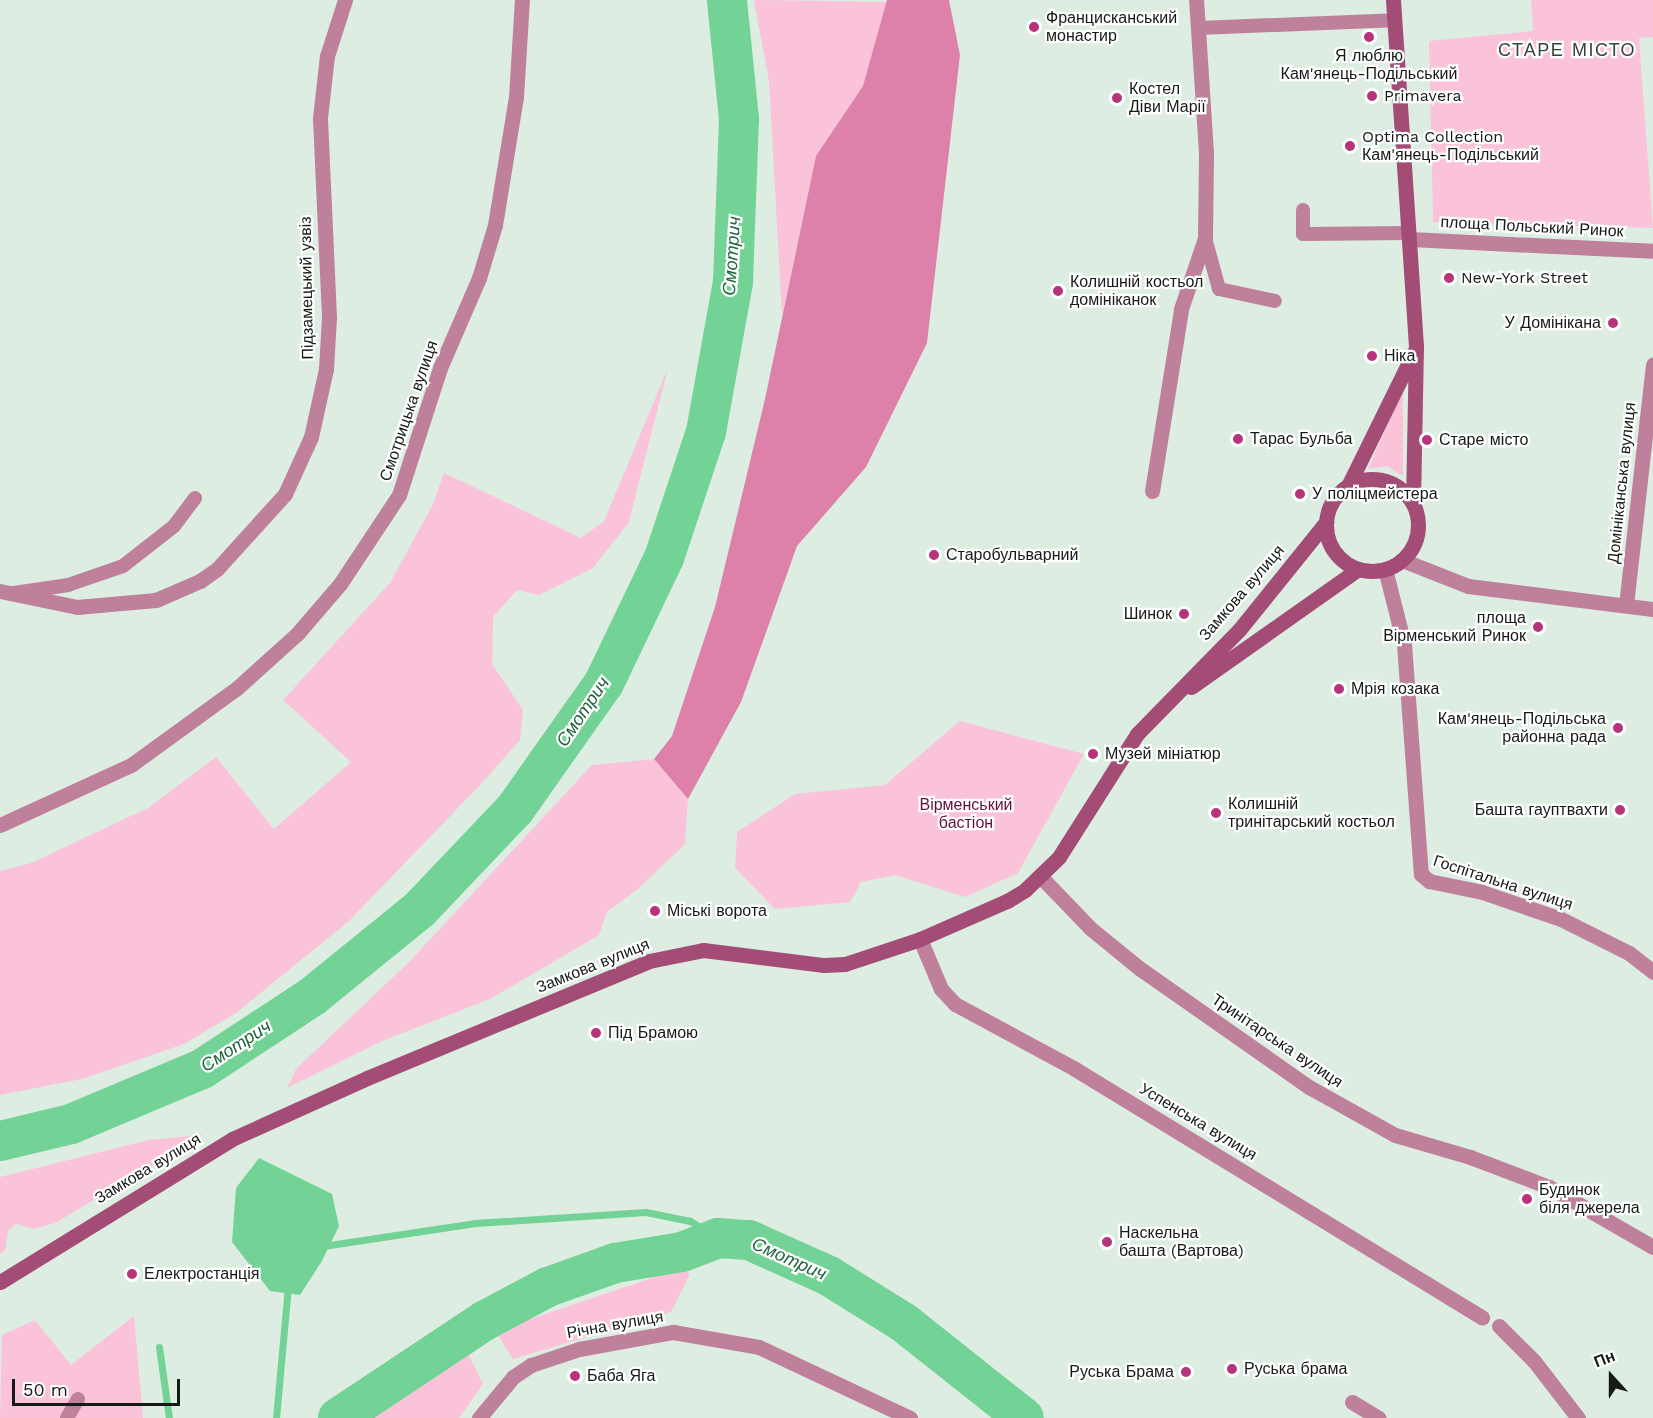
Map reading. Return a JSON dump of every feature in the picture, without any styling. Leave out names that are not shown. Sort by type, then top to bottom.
[{"type":"main road","points":[[1392,0],[1416,346],[1413,503],[1418,529],[1416,541],[1402,560],[1385,569],[1358,569],[1334,551],[1326,522],[1337,495],[1348,486],[1416,346]]},
{"type":"main road","points":[[1348,486],[1377,479],[1404,491],[1413,503]]},
{"type":"main road","name":"Замкова вулиця","points":[[0,1282],[232,1139],[500,1022],[649,961],[703,950],[735,951],[824,965],[845,964],[920,939],[1007,901],[1041,877],[1059,856],[1119,760],[1157,711],[1239,630],[1326,522]]},
{"type":"main road","name":"Замкова вулиця","points":[[1157,711],[1358,569]]},
{"type":"street","name":"Підзамецький узвіз","points":[[7,592],[77,607],[129,605],[178,592],[200,581],[236,551],[295,477],[318,416],[326,369],[329,317],[320,118],[327,56],[345,0]]},
{"type":"street","name":"Смотрицька вулиця","points":[[0,825],[131,765],[229,695],[297,634],[333,592],[399,495],[440,368],[478,278],[495,225],[516,97],[522,0]]},
{"type":"street","points":[[1152,491],[1181,309],[1205,238],[1206,153],[1196,0]]},
{"type":"street","name":"площа Польський Ринок","points":[[1409,236],[1653,251]]},
{"type":"street","name":"Домініканська вулиця","points":[[1626,605],[1653,365]]},
{"type":"street","points":[[1402,560],[1468,586],[1653,609]]},
{"type":"street","name":"Госпітальна вулиця","points":[[1385,569],[1404,644],[1421,874],[1429,881],[1482,892],[1561,919],[1629,953],[1653,972]]},
{"type":"street","name":"Тринітарська вулиця","points":[[1041,877],[1090,928],[1139,968],[1309,1087],[1395,1135],[1470,1157],[1549,1187],[1653,1247]]},
{"type":"street","name":"Успенська вулиця","points":[[920,939],[941,989],[955,1004],[1104,1086],[1482,1317]]},
{"type":"street","points":[[1499,1326],[1534,1361],[1578,1418]]},
{"type":"street","name":"Річна вулиця","points":[[479,1418],[513,1377],[542,1360],[606,1343],[673,1332],[759,1347],[910,1418]]},
{"type":"street","points":[[1352,1402],[1379,1418]]},
{"type":"lane","points":[[1199,28],[1394,20]]},
{"type":"lane","points":[[1303,210],[1303,234],[1409,236]]},
{"type":"lane","points":[[1205,238],[1219,289],[1275,301]]},
{"type":"lane","points":[[7,592],[68,585],[123,566],[174,526],[195,498]]},
{"type":"lane","points":[[67,1418],[78,1399]]},
{"type":"green space","points":[[754,0],[888,2],[863,86],[816,156],[782,316],[769,81]]},
{"type":"green space","points":[[1531,0],[1653,0],[1653,37],[1639,38],[1653,228],[1433,222],[1429,41],[1533,31]]},
{"type":"green space","points":[[668,368],[629,522],[593,568],[539,595],[517,590],[493,617],[492,664],[523,710],[520,740],[481,784],[349,921],[236,1013],[184,1044],[82,1079],[0,1095],[0,871],[31,863],[148,808],[216,757],[274,829],[351,762],[283,700],[390,583],[433,504],[444,473],[581,538],[604,521]]},
{"type":"green space","points":[[1403,389],[1403,476],[1387,466],[1368,469]]},
{"type":"green space","name":"Вірменський бастіон","points":[[960,721],[1084,754],[1018,873],[965,897],[895,875],[861,882],[850,902],[775,909],[735,868],[737,832],[795,794],[885,785]]},
{"type":"green space","points":[[654,759],[688,799],[685,844],[638,889],[607,912],[599,935],[490,999],[382,1041],[287,1088],[296,1069],[409,962],[592,765]]},
{"type":"green space","points":[[203,1135],[55,1223],[34,1229],[16,1224],[8,1231],[5,1251],[0,1254],[0,1177],[149,1140]]},
{"type":"green space","points":[[667,1258],[690,1274],[671,1312],[513,1359],[495,1331],[649,1279]]},
{"type":"green space","points":[[134,1316],[143,1418],[0,1418],[2,1335],[35,1320],[71,1365]]},
{"type":"green space","points":[[465,1348],[483,1384],[459,1418],[363,1418]]},
{"type":"shaded area","points":[[887,0],[949,0],[960,55],[927,343],[866,467],[797,546],[741,702],[688,799],[654,759],[672,736],[715,607],[765,399],[816,156],[863,86]]},
{"type":"shaded area","points":[[259,1158],[332,1194],[339,1226],[322,1261],[300,1295],[270,1291],[232,1242],[236,1188]]},
{"type":"waterway","name":"Смотрич","points":[[0,1141],[71,1124],[202,1069],[313,996],[420,909],[515,809],[604,683],[664,558],[706,432],[733,282],[739,119],[727,0]]},
{"type":"waterway","points":[[323,1246],[475,1223],[646,1212],[690,1221],[718,1238]]},
{"type":"waterway","name":"Смотрич","points":[[338,1418],[484,1321],[548,1287],[615,1263],[682,1252],[718,1238],[749,1240],[829,1276],[903,1322],[1024,1418]]},
{"type":"waterway","points":[[276,1418],[288,1287]]},
{"type":"waterway","points":[[159,1347],[169,1418]]},
{"type":"place","name":"Францисканський монастир","points":[[1034,27]]},
{"type":"place","name":"Я люблю Кам'янець-Подільський","points":[[1369,37]]},
{"type":"place","name":"Primavera","points":[[1372,96]]},
{"type":"place","name":"Костел Діви Марії","points":[[1117,98]]},
{"type":"place","name":"Optima Collection Кам'янець-Подільський","points":[[1350,146]]},
{"type":"place","name":"New-York Street","points":[[1449,278]]},
{"type":"place","name":"Колишній костьол домініканок","points":[[1058,291]]},
{"type":"place","name":"У Домінікана","points":[[1613,323]]},
{"type":"place","name":"Ніка","points":[[1372,356]]},
{"type":"place","name":"Тарас Бульба","points":[[1238,439]]},
{"type":"place","name":"Старе місто","points":[[1427,440]]},
{"type":"place","name":"У поліцмейстера","points":[[1300,494]]},
{"type":"place","name":"Старобульварний","points":[[934,555]]},
{"type":"place","name":"Шинок","points":[[1184,614]]},
{"type":"place","name":"площа Вірменський Ринок","points":[[1538,627]]},
{"type":"place","name":"Мрія козака","points":[[1339,689]]},
{"type":"place","name":"Кам'янець-Подільська районна рада","points":[[1618,728]]},
{"type":"place","name":"Музей мініатюр","points":[[1093,754]]},
{"type":"place","name":"Башта гауптвахти","points":[[1620,810]]},
{"type":"place","name":"Колишній тринітарський костьол","points":[[1216,813]]},
{"type":"place","name":"Міські ворота","points":[[655,911]]},
{"type":"place","name":"Під Брамою","points":[[596,1033]]},
{"type":"place","name":"Будинок біля джерела","points":[[1527,1199]]},
{"type":"place","name":"Наскельна башта (Вартова)","points":[[1107,1242]]},
{"type":"place","name":"Електростанція","points":[[132,1274]]},
{"type":"place","name":"Руська брама","points":[[1232,1369]]},
{"type":"place","name":"Руська Брама","points":[[1186,1372]]},
{"type":"place","name":"Баба Яга","points":[[575,1376]]},
{"type":"district","name":"СТАРЕ МІСТО","points":[[1567,50]]}]
